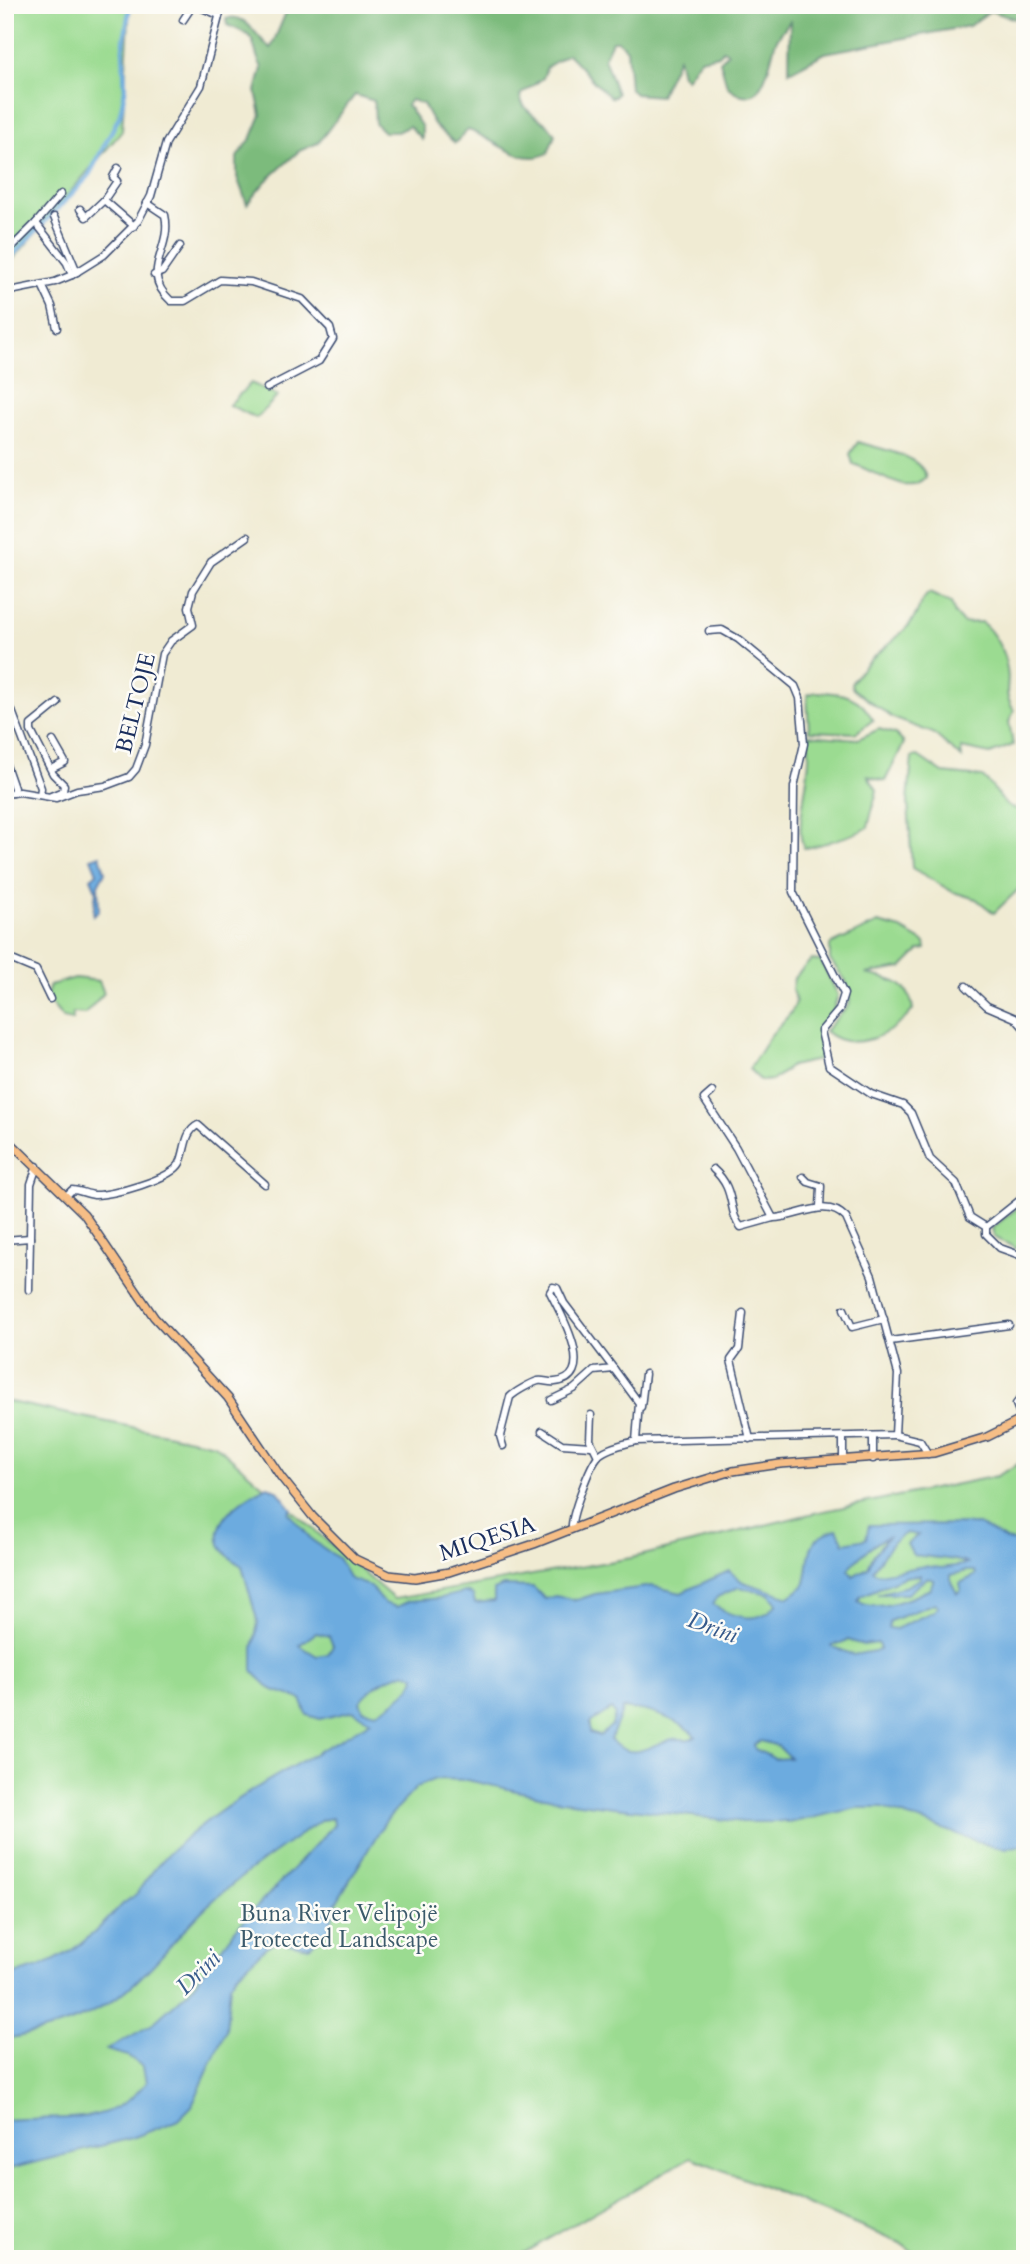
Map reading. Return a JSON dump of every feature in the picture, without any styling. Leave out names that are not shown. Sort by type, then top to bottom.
[{"type":"main road","name":"MIQESIA","points":[[5,1137],[67,1195],[102,1239],[154,1317],[228,1398],[296,1497],[344,1550],[363,1565],[388,1576],[415,1578],[435,1575],[572,1529],[674,1489],[733,1471],[780,1464],[928,1454],[976,1441],[1023,1419]]},
{"type":"street","points":[[183,20],[194,5],[219,15]]},
{"type":"street","points":[[5,292],[42,285],[74,273],[104,255],[134,226],[158,176],[162,152],[201,86],[222,5]]},
{"type":"street","points":[[79,209],[86,217],[104,200],[117,181],[113,177],[118,169]]},
{"type":"street","points":[[5,236],[14,245],[38,226],[61,194]]},
{"type":"street","points":[[104,200],[134,226]]},
{"type":"street","points":[[147,203],[162,212],[166,222],[163,248],[154,275],[165,295],[180,303],[223,279],[251,282],[302,299],[330,328],[333,340],[319,361],[267,388]]},
{"type":"street","points":[[54,217],[74,273]]},
{"type":"street","points":[[38,226],[74,273]]},
{"type":"street","points":[[154,275],[162,272],[180,246]]},
{"type":"street","points":[[42,285],[52,306],[57,328]]},
{"type":"street","name":"BELTOJE","points":[[9,793],[60,798],[77,790],[119,782],[133,773],[145,745],[162,654],[168,644],[193,625],[189,600],[207,568],[247,537]]},
{"type":"street","points":[[709,631],[722,630],[738,639],[795,686],[800,698],[804,744],[794,787],[793,892],[844,994],[839,1010],[821,1031],[828,1066],[871,1094],[903,1105],[911,1113],[918,1124],[923,1147],[930,1159],[956,1183],[971,1217],[986,1227]]},
{"type":"street","points":[[50,796],[65,788],[51,769],[31,731],[31,725],[58,703]]},
{"type":"street","points":[[12,711],[36,776],[40,795]]},
{"type":"street","points":[[51,769],[65,762],[52,741]]},
{"type":"street","points":[[5,762],[15,788],[9,793]]},
{"type":"street","points":[[5,957],[36,970],[50,999]]},
{"type":"street","points":[[966,986],[987,1006],[1015,1018],[1025,1029]]},
{"type":"street","points":[[712,1092],[704,1099],[736,1149],[773,1218]]},
{"type":"street","points":[[67,1195],[72,1189],[97,1195],[128,1190],[167,1174],[177,1168],[190,1132],[198,1125],[265,1184]]},
{"type":"street","points":[[29,1290],[31,1184],[37,1166]]},
{"type":"street","points":[[713,1169],[727,1185],[741,1227],[820,1207],[841,1213],[846,1218],[872,1276],[899,1379],[895,1435]]},
{"type":"street","points":[[803,1177],[808,1182],[821,1186],[820,1207]]},
{"type":"street","points":[[986,1227],[1025,1196]]},
{"type":"street","points":[[986,1227],[986,1234],[1000,1248],[1025,1257]]},
{"type":"street","points":[[5,1240],[30,1238]]},
{"type":"street","points":[[503,1446],[499,1436],[510,1397],[538,1381],[554,1382],[565,1379],[574,1366],[572,1336],[550,1292],[553,1287],[557,1288],[564,1303],[637,1399],[640,1414]]},
{"type":"street","points":[[844,1309],[852,1327],[884,1320]]},
{"type":"street","points":[[743,1312],[739,1349],[731,1360],[750,1439]]},
{"type":"street","points":[[890,1341],[1009,1325]]},
{"type":"street","points":[[551,1400],[574,1389],[594,1371],[614,1369]]},
{"type":"street","points":[[636,1441],[645,1374]]},
{"type":"street","points":[[1023,1419],[1016,1404],[1025,1393]]},
{"type":"street","points":[[590,1415],[591,1446],[598,1456]]},
{"type":"street","points":[[542,1431],[566,1445],[591,1446]]},
{"type":"street","points":[[572,1529],[578,1503],[598,1456],[636,1441],[895,1435],[921,1442],[928,1454]]},
{"type":"street","points":[[873,1436],[873,1459]]},
{"type":"street","points":[[843,1437],[843,1460]]},
{"type":"green space","points":[[5,5],[130,5],[122,131],[5,269]]},
{"type":"green space","points":[[289,5],[1025,5],[1025,22],[990,11],[969,26],[825,53],[789,72],[790,21],[776,41],[762,85],[756,92],[748,95],[739,94],[727,86],[720,61],[728,53],[723,50],[719,55],[700,59],[686,79],[682,75],[678,58],[660,96],[635,94],[630,89],[627,49],[618,41],[612,41],[604,58],[617,94],[612,98],[568,54],[547,67],[543,78],[520,95],[530,113],[547,124],[555,135],[548,153],[538,157],[517,154],[468,130],[455,143],[435,126],[423,104],[411,100],[407,105],[422,127],[422,139],[409,126],[397,132],[384,132],[375,123],[374,101],[355,95],[318,143],[299,151],[265,182],[247,204],[237,177],[237,157],[252,137],[261,115],[256,91],[262,68],[250,37],[227,25],[226,19],[233,17],[246,22],[271,48]]},
{"type":"green space","points":[[251,383],[278,396],[256,418],[229,405]]},
{"type":"green space","points":[[858,442],[908,458],[923,470],[926,478],[919,484],[900,484],[853,464],[850,454]]},
{"type":"green space","points":[[929,593],[951,603],[955,614],[963,623],[981,622],[998,643],[1006,663],[1007,693],[1014,711],[1009,722],[1013,745],[990,754],[961,748],[962,758],[933,733],[893,718],[853,689],[851,684],[857,675],[905,629]]},
{"type":"green space","points":[[816,692],[842,694],[856,700],[873,720],[856,733],[809,731],[807,695]]},
{"type":"green space","points":[[879,729],[895,734],[904,743],[885,781],[868,776],[877,790],[868,827],[804,848],[801,825],[809,764],[807,735],[858,739]]},
{"type":"green space","points":[[918,756],[943,773],[982,777],[1005,804],[1025,809],[1025,883],[994,913],[976,899],[953,892],[912,868],[908,801],[912,757]]},
{"type":"green space","points":[[878,923],[901,929],[925,943],[926,949],[920,950],[902,968],[866,974],[891,980],[903,987],[908,993],[913,1010],[884,1034],[860,1041],[836,1038],[825,1031],[849,1005],[850,999],[846,981],[830,960],[830,945]]},
{"type":"green space","points":[[811,960],[821,961],[838,995],[833,1012],[818,1030],[823,1059],[791,1066],[773,1080],[761,1081],[749,1069],[770,1036],[791,1013],[796,1002],[792,990],[794,978]]},
{"type":"green space","points":[[75,978],[99,981],[104,993],[85,1014],[73,1013],[72,1020],[63,1018],[46,998],[50,985]]},
{"type":"green space","points":[[1025,1202],[1025,1253],[994,1237],[992,1228]]},
{"type":"green space","name":"Buna River Velipojë Protected Landscape","points":[[5,1401],[215,1444],[394,1599],[631,1558],[814,1513],[997,1476],[1025,1460],[1025,2259],[922,2259],[900,2243],[691,2157],[513,2259],[5,2259]]},
{"type":"water","points":[[100,855],[105,872],[98,885],[99,911],[93,915],[96,890],[91,878],[97,873],[91,858]]},
{"type":"water","name":"Drini","points":[[268,1486],[277,1490],[292,1509],[289,1513],[312,1540],[338,1558],[350,1579],[370,1586],[384,1603],[397,1607],[409,1601],[441,1598],[465,1592],[473,1595],[475,1603],[494,1601],[494,1590],[503,1586],[533,1587],[545,1599],[555,1596],[577,1600],[595,1594],[652,1586],[681,1593],[729,1571],[743,1582],[789,1597],[804,1586],[810,1552],[818,1539],[837,1529],[844,1543],[866,1539],[869,1525],[978,1524],[1006,1540],[1025,1544],[1025,1845],[1006,1848],[991,1846],[883,1808],[857,1808],[793,1822],[743,1822],[562,1801],[467,1780],[435,1779],[417,1787],[386,1820],[336,1903],[329,1930],[309,1947],[276,1941],[236,1976],[230,1985],[226,2030],[192,2106],[177,2121],[132,2138],[5,2170],[5,2120],[99,2114],[116,2108],[132,2097],[146,2082],[143,2067],[128,2056],[106,2050],[151,2025],[189,1991],[236,1929],[334,1825],[333,1818],[322,1820],[234,1883],[198,1915],[140,1978],[110,2002],[78,2019],[5,2039],[5,1976],[40,1967],[69,1952],[135,1895],[163,1859],[204,1823],[250,1792],[371,1721],[353,1711],[320,1719],[307,1715],[301,1699],[271,1689],[253,1672],[253,1648],[258,1623],[242,1566],[227,1555],[220,1544],[219,1533],[231,1511]],"holes":[[[906,1533],[918,1535],[907,1544],[913,1555],[968,1564],[942,1568],[924,1566],[879,1574],[873,1569],[893,1542]],[[888,1537],[874,1554],[868,1568],[853,1576],[849,1570],[851,1566],[872,1546]],[[975,1571],[976,1575],[960,1583],[961,1590],[957,1593],[951,1582],[951,1575]],[[920,1575],[920,1579],[907,1586],[877,1594],[907,1594],[927,1578],[934,1580],[930,1589],[894,1603],[865,1605],[858,1601],[861,1596],[904,1577]],[[739,1587],[769,1594],[777,1603],[763,1615],[755,1617],[737,1616],[713,1604],[717,1597]],[[935,1603],[938,1606],[934,1611],[896,1629],[888,1628],[890,1621]],[[316,1633],[329,1636],[333,1646],[328,1654],[317,1656],[299,1645]],[[848,1640],[863,1645],[878,1643],[880,1650],[853,1655],[832,1646]],[[406,1673],[415,1676],[406,1692],[388,1706],[377,1713],[363,1710],[360,1702],[386,1679]],[[611,1709],[615,1714],[612,1725],[600,1736],[590,1733],[590,1723]],[[623,1709],[641,1710],[662,1716],[682,1725],[695,1736],[665,1741],[642,1750],[627,1751],[610,1740]],[[761,1741],[778,1746],[790,1758],[775,1759],[755,1749],[754,1744]]]},
{"type":"waterway","points":[[5,263],[88,177],[120,115],[125,90],[123,48],[130,5]]}]
